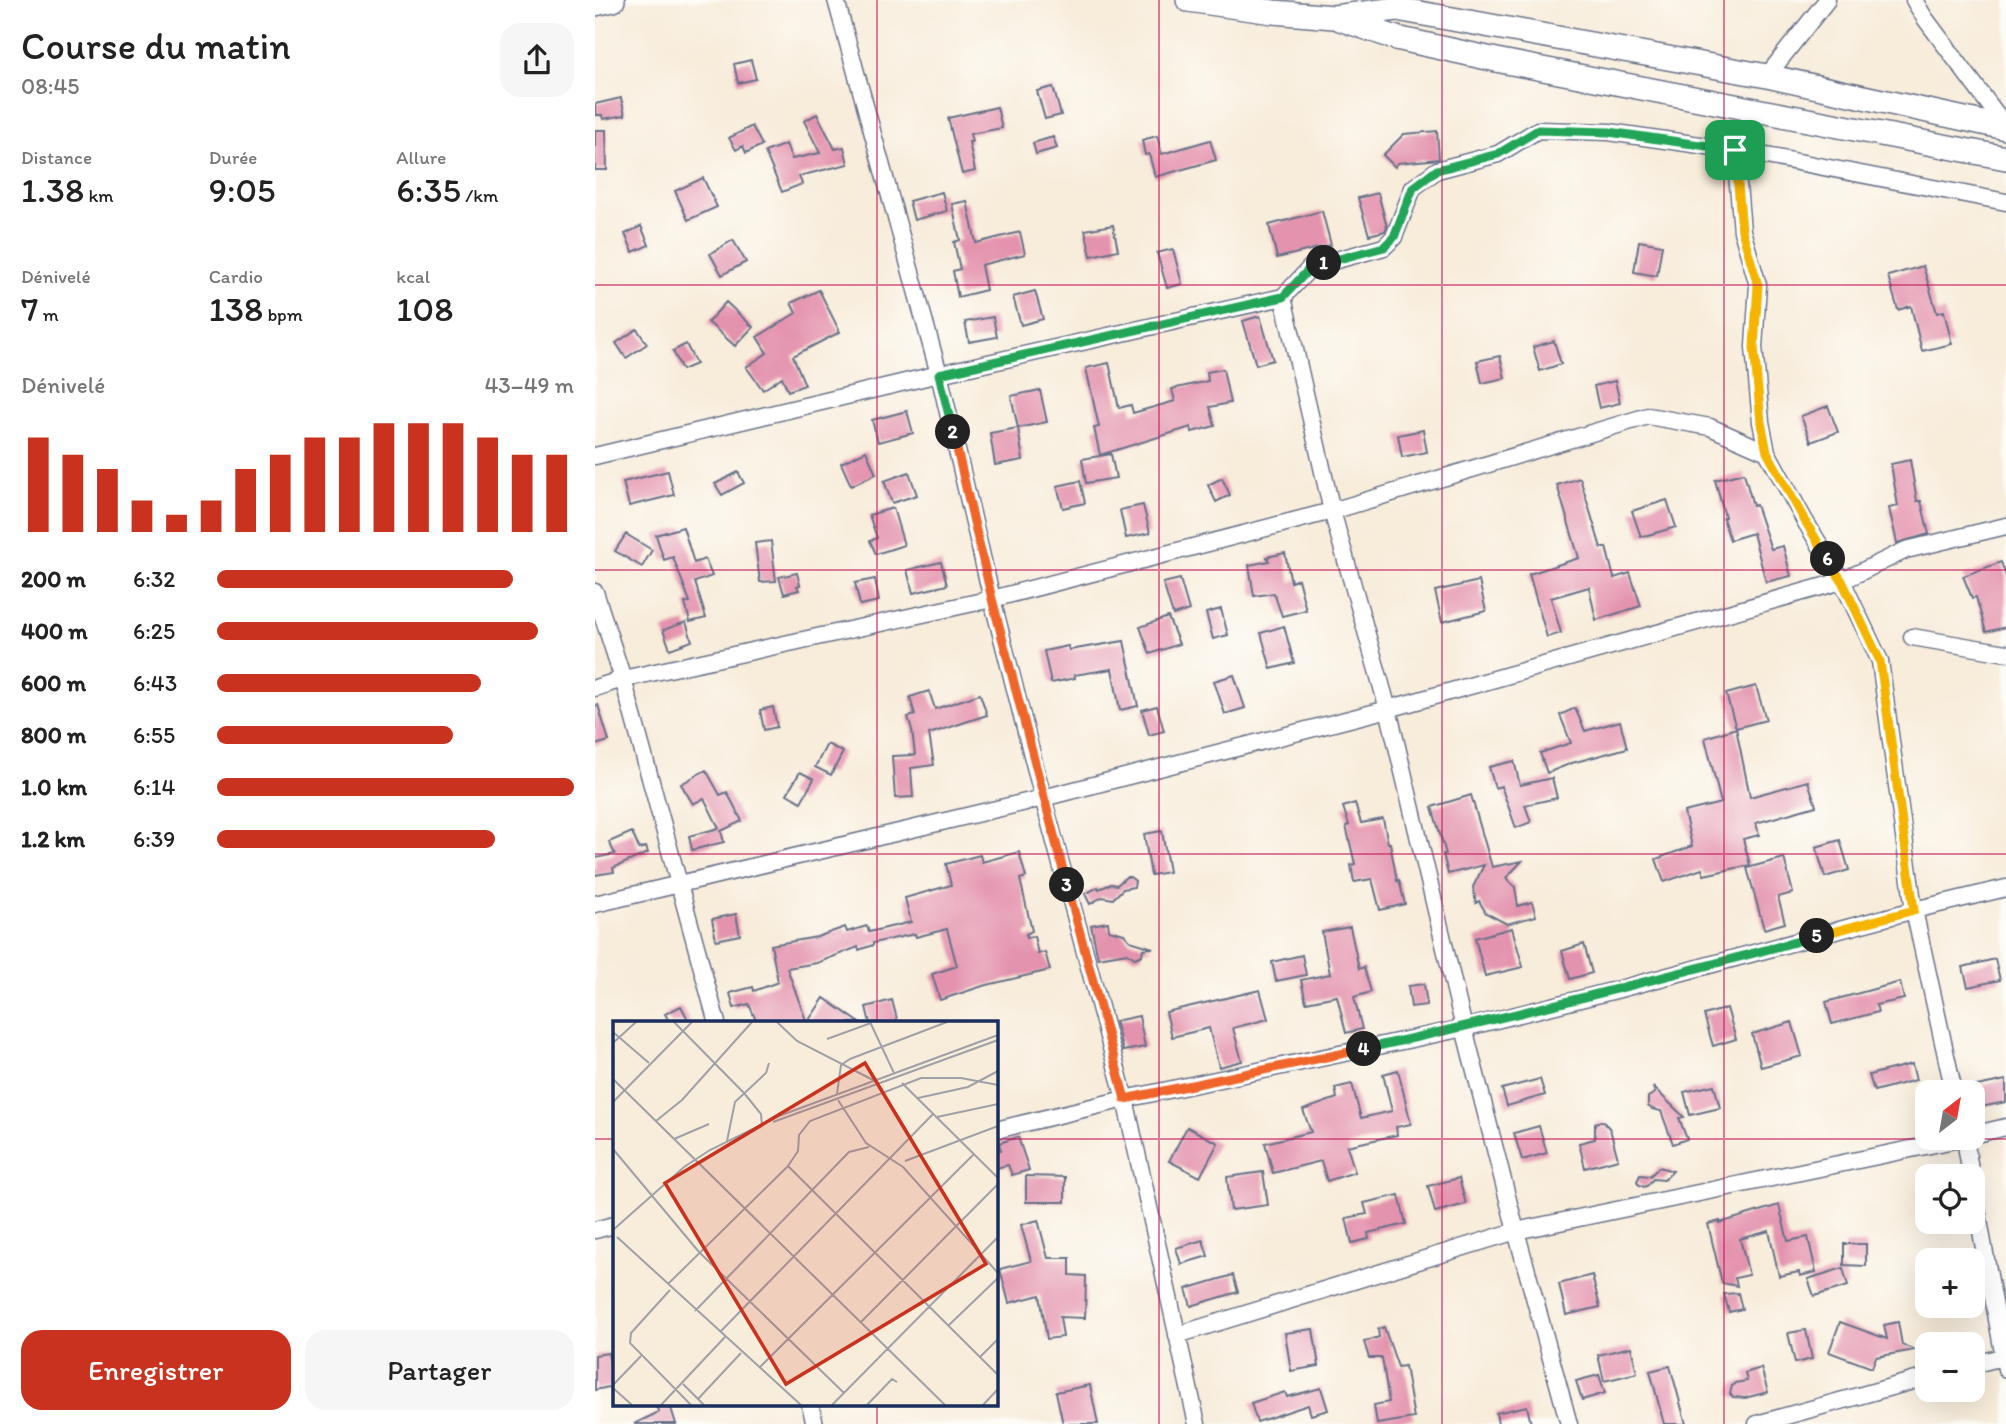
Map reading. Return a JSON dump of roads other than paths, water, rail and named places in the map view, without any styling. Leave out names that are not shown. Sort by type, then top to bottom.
[{"type":"main road","points":[[595,4],[613,0]]},
{"type":"main road","points":[[1188,0],[1276,6],[1333,17],[1396,38],[1501,61],[2006,158]]},
{"type":"main road","points":[[1333,17],[1395,5],[1767,76],[2006,127]]},
{"type":"street","points":[[836,0],[939,374],[992,599],[1043,798],[1125,1099],[1197,1424]]},
{"type":"street","points":[[1767,76],[1827,0]]},
{"type":"street","points":[[1914,0],[2006,127]]},
{"type":"street","points":[[1395,5],[1396,38]]},
{"type":"street","points":[[1754,110],[1735,150],[1742,231],[1758,285],[1754,347],[1761,422],[1767,452],[1842,581],[1880,661],[1914,910],[1951,1080]]},
{"type":"street","points":[[595,456],[939,374],[1283,297],[1311,267],[1384,247],[1394,237],[1413,188],[1437,170],[1498,154],[1538,130],[1609,132],[1735,150],[2006,202]]},
{"type":"street","points":[[1283,297],[1332,511],[1388,709],[1464,1028],[1569,1424]]},
{"type":"street","points":[[595,688],[992,599],[1332,511],[1648,416],[1710,427],[1767,452]]},
{"type":"street","points":[[595,904],[1043,798],[1388,709],[1842,581],[1906,550],[2006,526]]},
{"type":"street","points":[[595,592],[623,680],[716,1021]]},
{"type":"street","points":[[1912,637],[2006,653]]},
{"type":"street","points":[[997,1130],[1125,1099],[1464,1028],[2006,888]]},
{"type":"street","points":[[1985,1132],[2006,1127]]},
{"type":"street","points":[[1178,1335],[1516,1231],[1915,1148]]},
{"type":"street","points":[[595,1230],[613,1225]]},
{"type":"street","points":[[1982,1234],[2005,1361],[1985,1363]]},
{"type":"street","points":[[1757,1424],[1915,1380]]},
{"type":"street","points":[[810,1406],[815,1424]]}]
